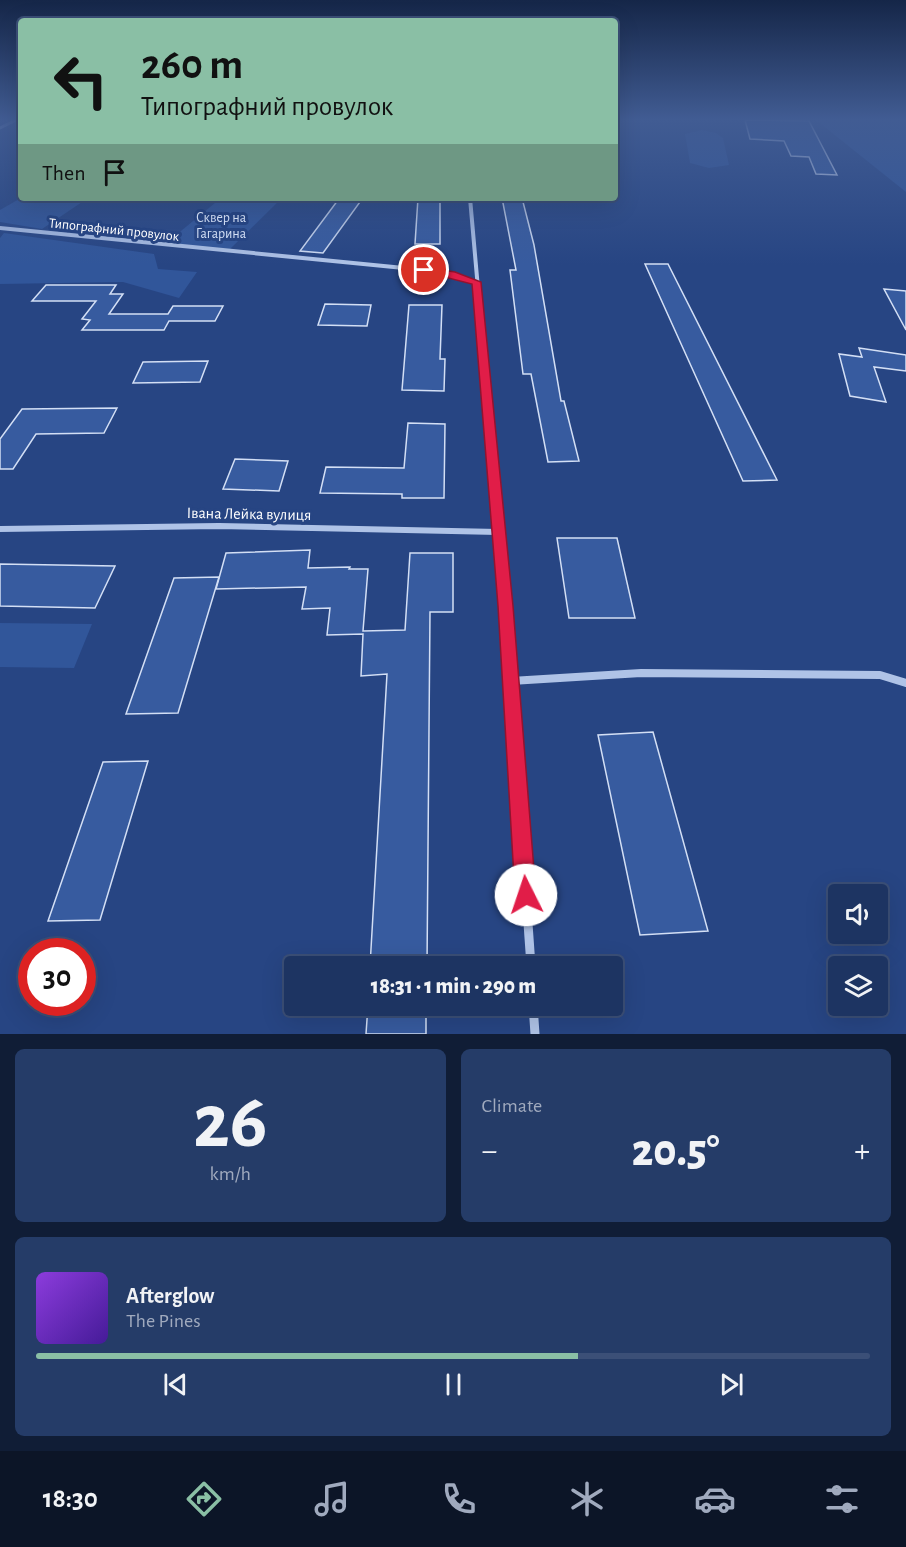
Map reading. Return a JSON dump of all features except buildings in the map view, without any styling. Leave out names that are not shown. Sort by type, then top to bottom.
[{"type":"street","points":[[470,201],[511,681],[530,956]]},
{"type":"street","name":"Типографний провулок","points":[[0,228],[424,270],[452,274],[476,282]]},
{"type":"street","name":"Івана Лейка вулиця","points":[[0,529],[219,526],[498,532]]},
{"type":"street","points":[[511,681],[653,674],[880,675],[906,683]]},
{"type":"street","points":[[534,1016],[536,1034]]},
{"type":"green space","points":[[876,168],[906,168],[906,192]]},
{"type":"green space","points":[[18,200],[84,201],[42,229],[0,222],[0,210]]},
{"type":"green space","name":"Сквер на Гагарина","points":[[217,201],[279,201],[230,249],[164,245]]},
{"type":"green space","points":[[4,233],[154,254],[158,269],[197,272],[179,298],[123,282],[0,284],[0,238]]},
{"type":"green space","points":[[0,623],[92,624],[74,668],[0,667]]},
{"type":"route","points":[[424,270],[452,274],[476,282],[505,606],[526,895]]}]
